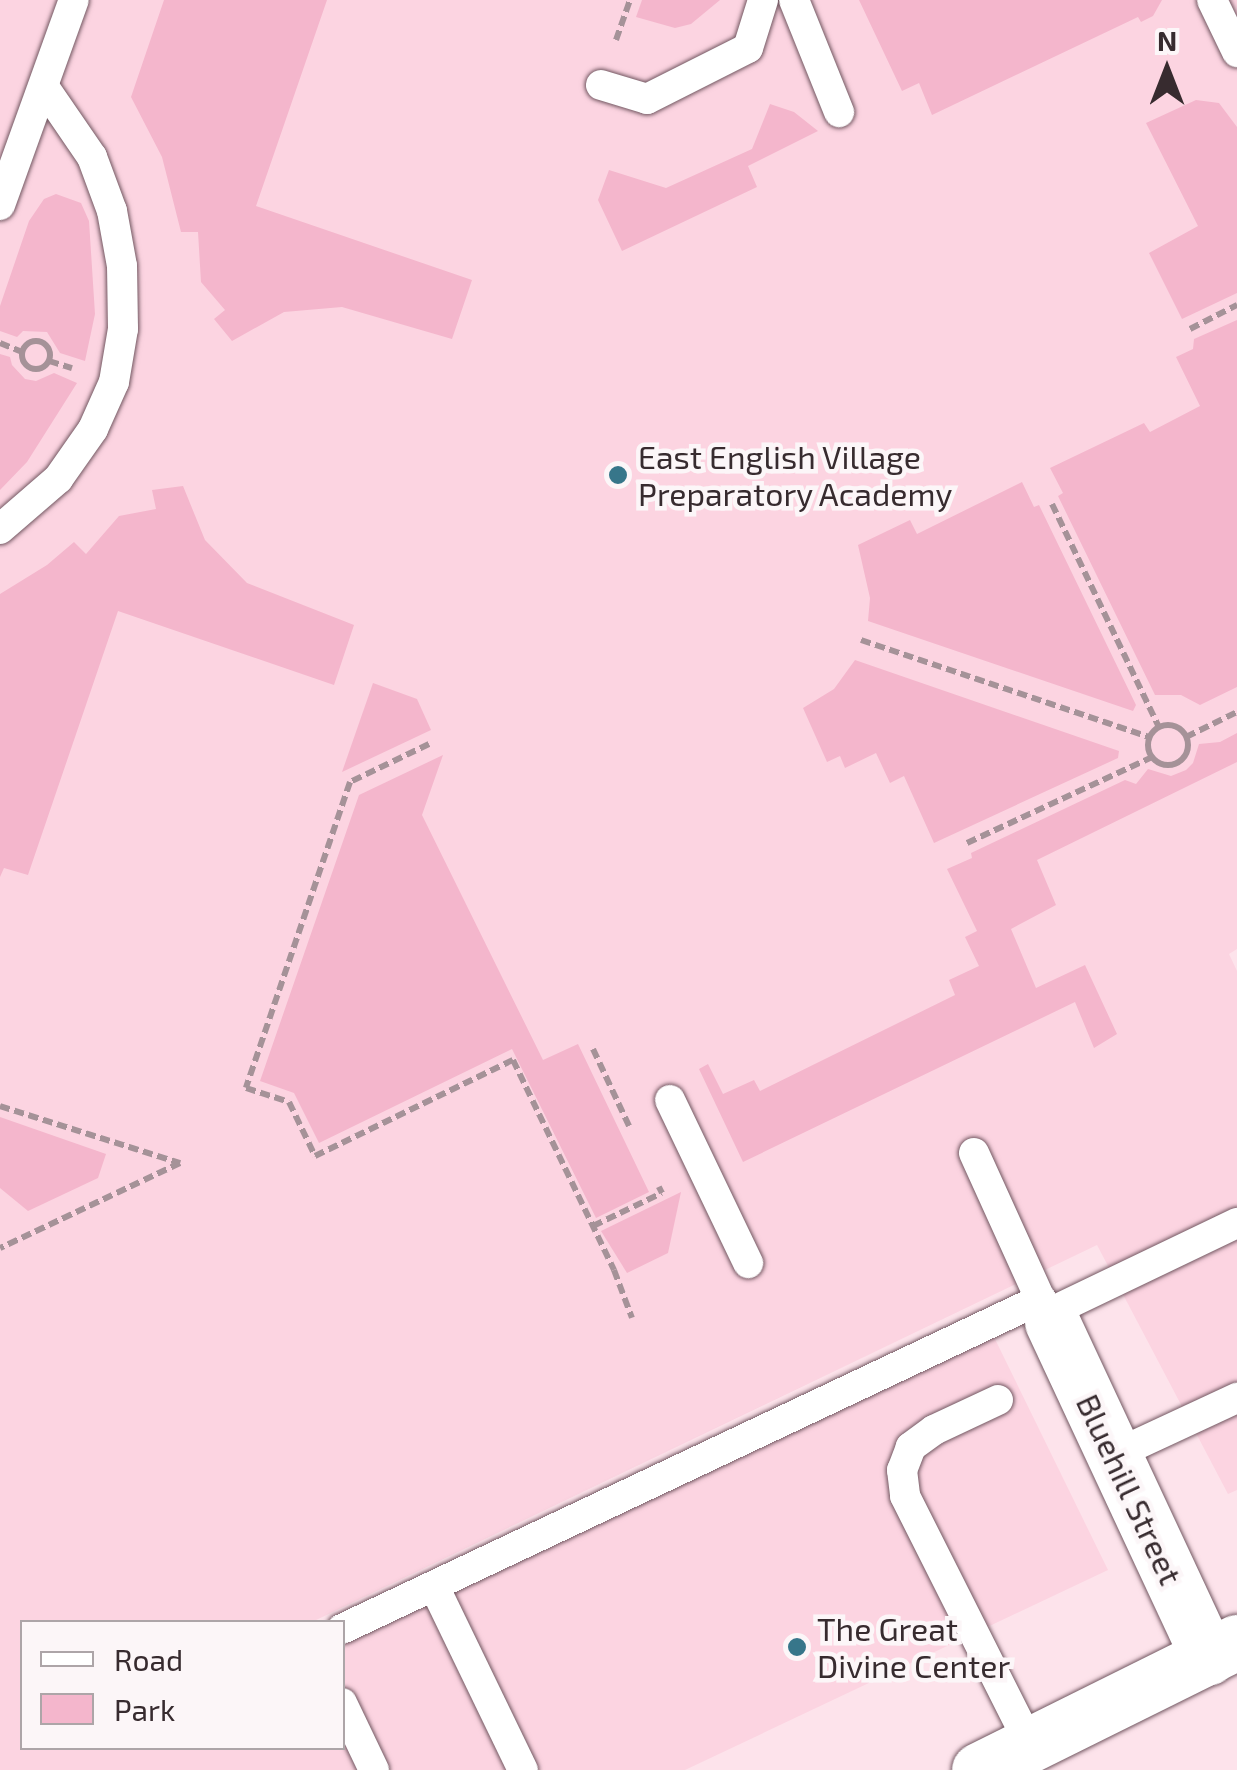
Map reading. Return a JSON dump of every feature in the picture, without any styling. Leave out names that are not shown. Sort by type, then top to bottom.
[{"type":"street","name":"Bluehill Street","points":[[1047,1312],[1114,1455],[1222,1650]]},
{"type":"street","points":[[979,1770],[1222,1650]]},
{"type":"lane","points":[[0,205],[74,0]]},
{"type":"lane","points":[[601,85],[648,99],[748,48],[763,0]]},
{"type":"lane","points":[[794,0],[839,112]]},
{"type":"lane","points":[[1212,0],[1237,52]]},
{"type":"lane","points":[[0,529],[58,478],[93,429],[114,382],[123,330],[122,266],[112,212],[92,158],[44,87]]},
{"type":"lane","points":[[670,1100],[748,1262]]},
{"type":"lane","points":[[974,1153],[1047,1312]]},
{"type":"lane","points":[[345,1628],[1237,1223]]},
{"type":"lane","points":[[1114,1455],[1237,1398]]},
{"type":"lane","points":[[998,1400],[934,1430],[911,1448],[902,1470],[905,1496],[1030,1745]]},
{"type":"lane","points":[[434,1586],[523,1770]]},
{"type":"lane","points":[[345,1709],[374,1770]]},
{"type":"path","points":[[616,40],[630,0]]},
{"type":"path","points":[[1190,328],[1237,305]]},
{"type":"path","points":[[34,340],[48,346],[51,356],[47,365],[33,370],[25,365],[22,352],[34,340]]},
{"type":"path","points":[[0,343],[22,352]]},
{"type":"path","points":[[1052,504],[1159,728]]},
{"type":"path","points":[[861,640],[1150,736]]},
{"type":"path","points":[[1186,736],[1237,712]]},
{"type":"path","points":[[968,843],[1152,757],[1170,765],[1182,760],[1188,749],[1186,736],[1172,726],[1159,728],[1150,736]]},
{"type":"path","points":[[1150,736],[1152,757]]},
{"type":"path","points":[[429,744],[350,782],[246,1088],[289,1102],[314,1156],[513,1060],[632,1318]]},
{"type":"path","points":[[592,1048],[631,1129]]},
{"type":"path","points":[[0,1106],[180,1163],[0,1248]]},
{"type":"path","points":[[592,1226],[662,1193],[654,1177]]},
{"type":"shaded area","name":"East English Village Preparatory Academy","points":[[0,0],[1237,0],[1237,949],[1229,954],[1237,971],[1237,1490],[1228,1494],[1097,1245],[316,1620],[20,1620],[20,1750],[345,1750],[345,1634],[992,1333],[1108,1570],[685,1770],[0,1770]]},
{"type":"green space","points":[[164,0],[327,0],[256,206],[472,280],[452,339],[342,307],[284,312],[232,341],[214,319],[225,310],[201,282],[198,232],[181,232],[162,157],[131,97]]},
{"type":"green space","points":[[642,0],[720,0],[691,24],[675,28],[636,17]]},
{"type":"green space","points":[[859,0],[1162,0],[1153,16],[1141,22],[1138,17],[932,115],[919,83],[902,91]]},
{"type":"green space","points":[[1196,100],[1219,103],[1237,127],[1237,293],[1182,319],[1149,253],[1198,226],[1146,123]]},
{"type":"green space","points":[[770,104],[794,112],[818,131],[748,166],[757,187],[622,251],[598,200],[609,170],[666,188],[752,149]]},
{"type":"green space","points":[[56,194],[81,203],[89,221],[95,314],[85,361],[60,353],[47,332],[23,331],[17,337],[0,331],[0,306],[29,221],[44,199]]},
{"type":"green space","points":[[1237,320],[1237,687],[1200,705],[1181,695],[1155,695],[1058,496],[1063,493],[1050,468],[1144,423],[1150,432],[1200,406],[1176,357],[1193,349],[1194,339]]},
{"type":"green space","points":[[0,354],[10,357],[25,379],[36,381],[54,373],[77,383],[27,462],[0,490]]},
{"type":"green space","points":[[1022,482],[1034,507],[1039,505],[1136,705],[1133,711],[868,621],[870,598],[858,545],[910,520],[917,534]]},
{"type":"green space","points":[[183,486],[205,540],[247,583],[354,625],[334,685],[118,611],[28,875],[4,868],[0,877],[0,594],[47,565],[74,542],[86,554],[119,516],[156,509],[152,490]]},
{"type":"green space","points":[[855,660],[1119,751],[1118,758],[934,843],[904,776],[890,783],[876,753],[845,768],[840,756],[827,762],[803,708],[834,689]]},
{"type":"green space","points":[[373,683],[417,699],[431,730],[342,772]]},
{"type":"green space","points":[[1237,733],[1237,762],[1037,860],[1056,905],[1011,929],[1036,988],[1085,965],[1117,1034],[1094,1048],[1075,1002],[743,1162],[699,1069],[708,1064],[723,1094],[754,1080],[760,1091],[955,995],[949,980],[979,966],[965,937],[977,931],[947,869],[972,858],[971,853],[1125,780],[1136,784],[1148,769],[1171,776],[1186,770],[1193,763],[1199,744],[1220,742]]},
{"type":"green space","points":[[443,755],[422,815],[543,1060],[578,1044],[649,1192],[596,1218],[512,1049],[319,1143],[294,1093],[260,1081],[359,795]]},
{"type":"green space","points":[[0,1117],[106,1154],[98,1178],[28,1211],[0,1188]]},
{"type":"green space","points":[[681,1192],[668,1253],[627,1273],[601,1231]]},
{"type":"place","name":"East English Village Preparatory Academy","points":[[618,475]]},
{"type":"place","name":"The Great Divine Center","points":[[797,1647]]}]
